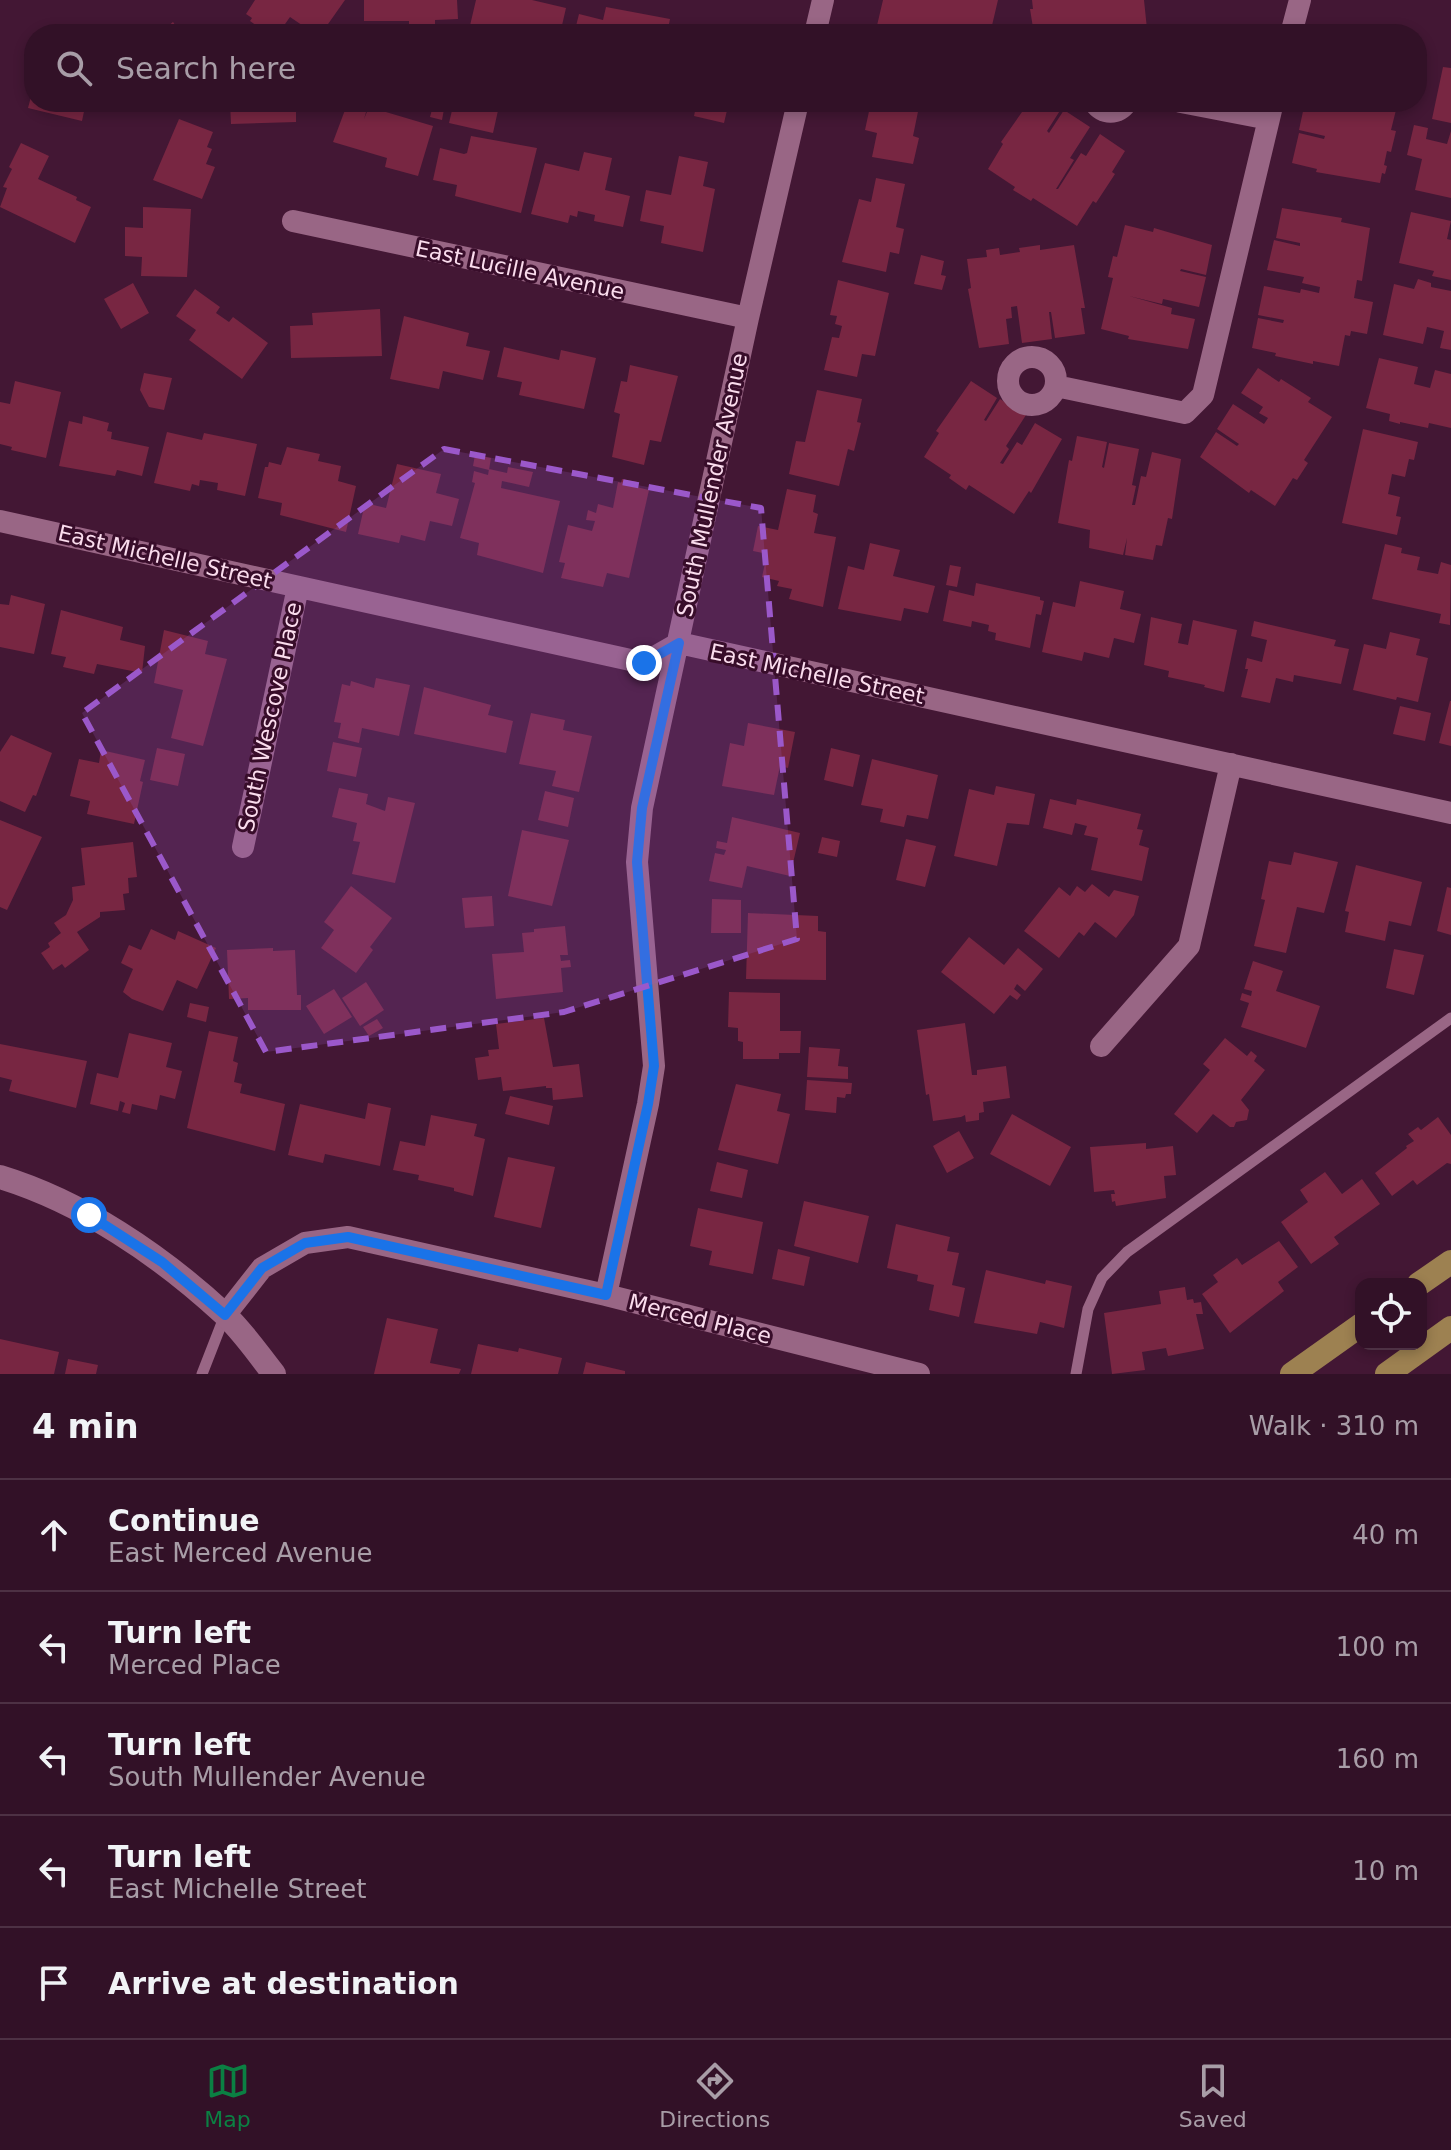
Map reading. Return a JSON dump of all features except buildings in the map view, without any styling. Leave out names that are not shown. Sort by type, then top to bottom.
[{"type":"main road","points":[[1427,1278],[1451,1262]]},
{"type":"main road","points":[[1387,1374],[1451,1328]]},
{"type":"main road","points":[[1292,1374],[1355,1329]]},
{"type":"street","points":[[817,24],[823,0]]},
{"type":"street","points":[[1294,24],[1300,0]]},
{"type":"street","name":"South Mullender Avenue","points":[[606,1295],[654,1066],[637,862],[642,808],[796,112]]},
{"type":"street","points":[[1056,386],[1185,413],[1203,395],[1271,112]]},
{"type":"street","name":"East Lucille Avenue","points":[[293,221],[748,318]]},
{"type":"street","name":"East Michelle Street","points":[[0,521],[644,663],[679,643],[1451,813]]},
{"type":"street","name":"South Wescove Place","points":[[243,847],[298,587]]},
{"type":"street","points":[[1101,1046],[1189,946],[1231,764]]},
{"type":"street","points":[[0,1177],[89,1215],[162,1262],[225,1315],[274,1374]]},
{"type":"street","name":"Merced Place","points":[[225,1315],[262,1268],[305,1243],[348,1237],[606,1295],[919,1374]]},
{"type":"lane","points":[[1076,1374],[1088,1309],[1102,1278],[1127,1252],[1451,1018]]},
{"type":"lane","points":[[202,1374],[225,1315]]},
{"type":"highlighted area","points":[[444,449],[761,508],[797,939],[564,1012],[266,1052],[82,713]]},
{"type":"route","points":[[89,1215],[162,1262],[225,1315],[262,1268],[305,1243],[348,1237],[606,1295],[654,1066],[637,862],[642,808],[679,643],[644,663]]}]
